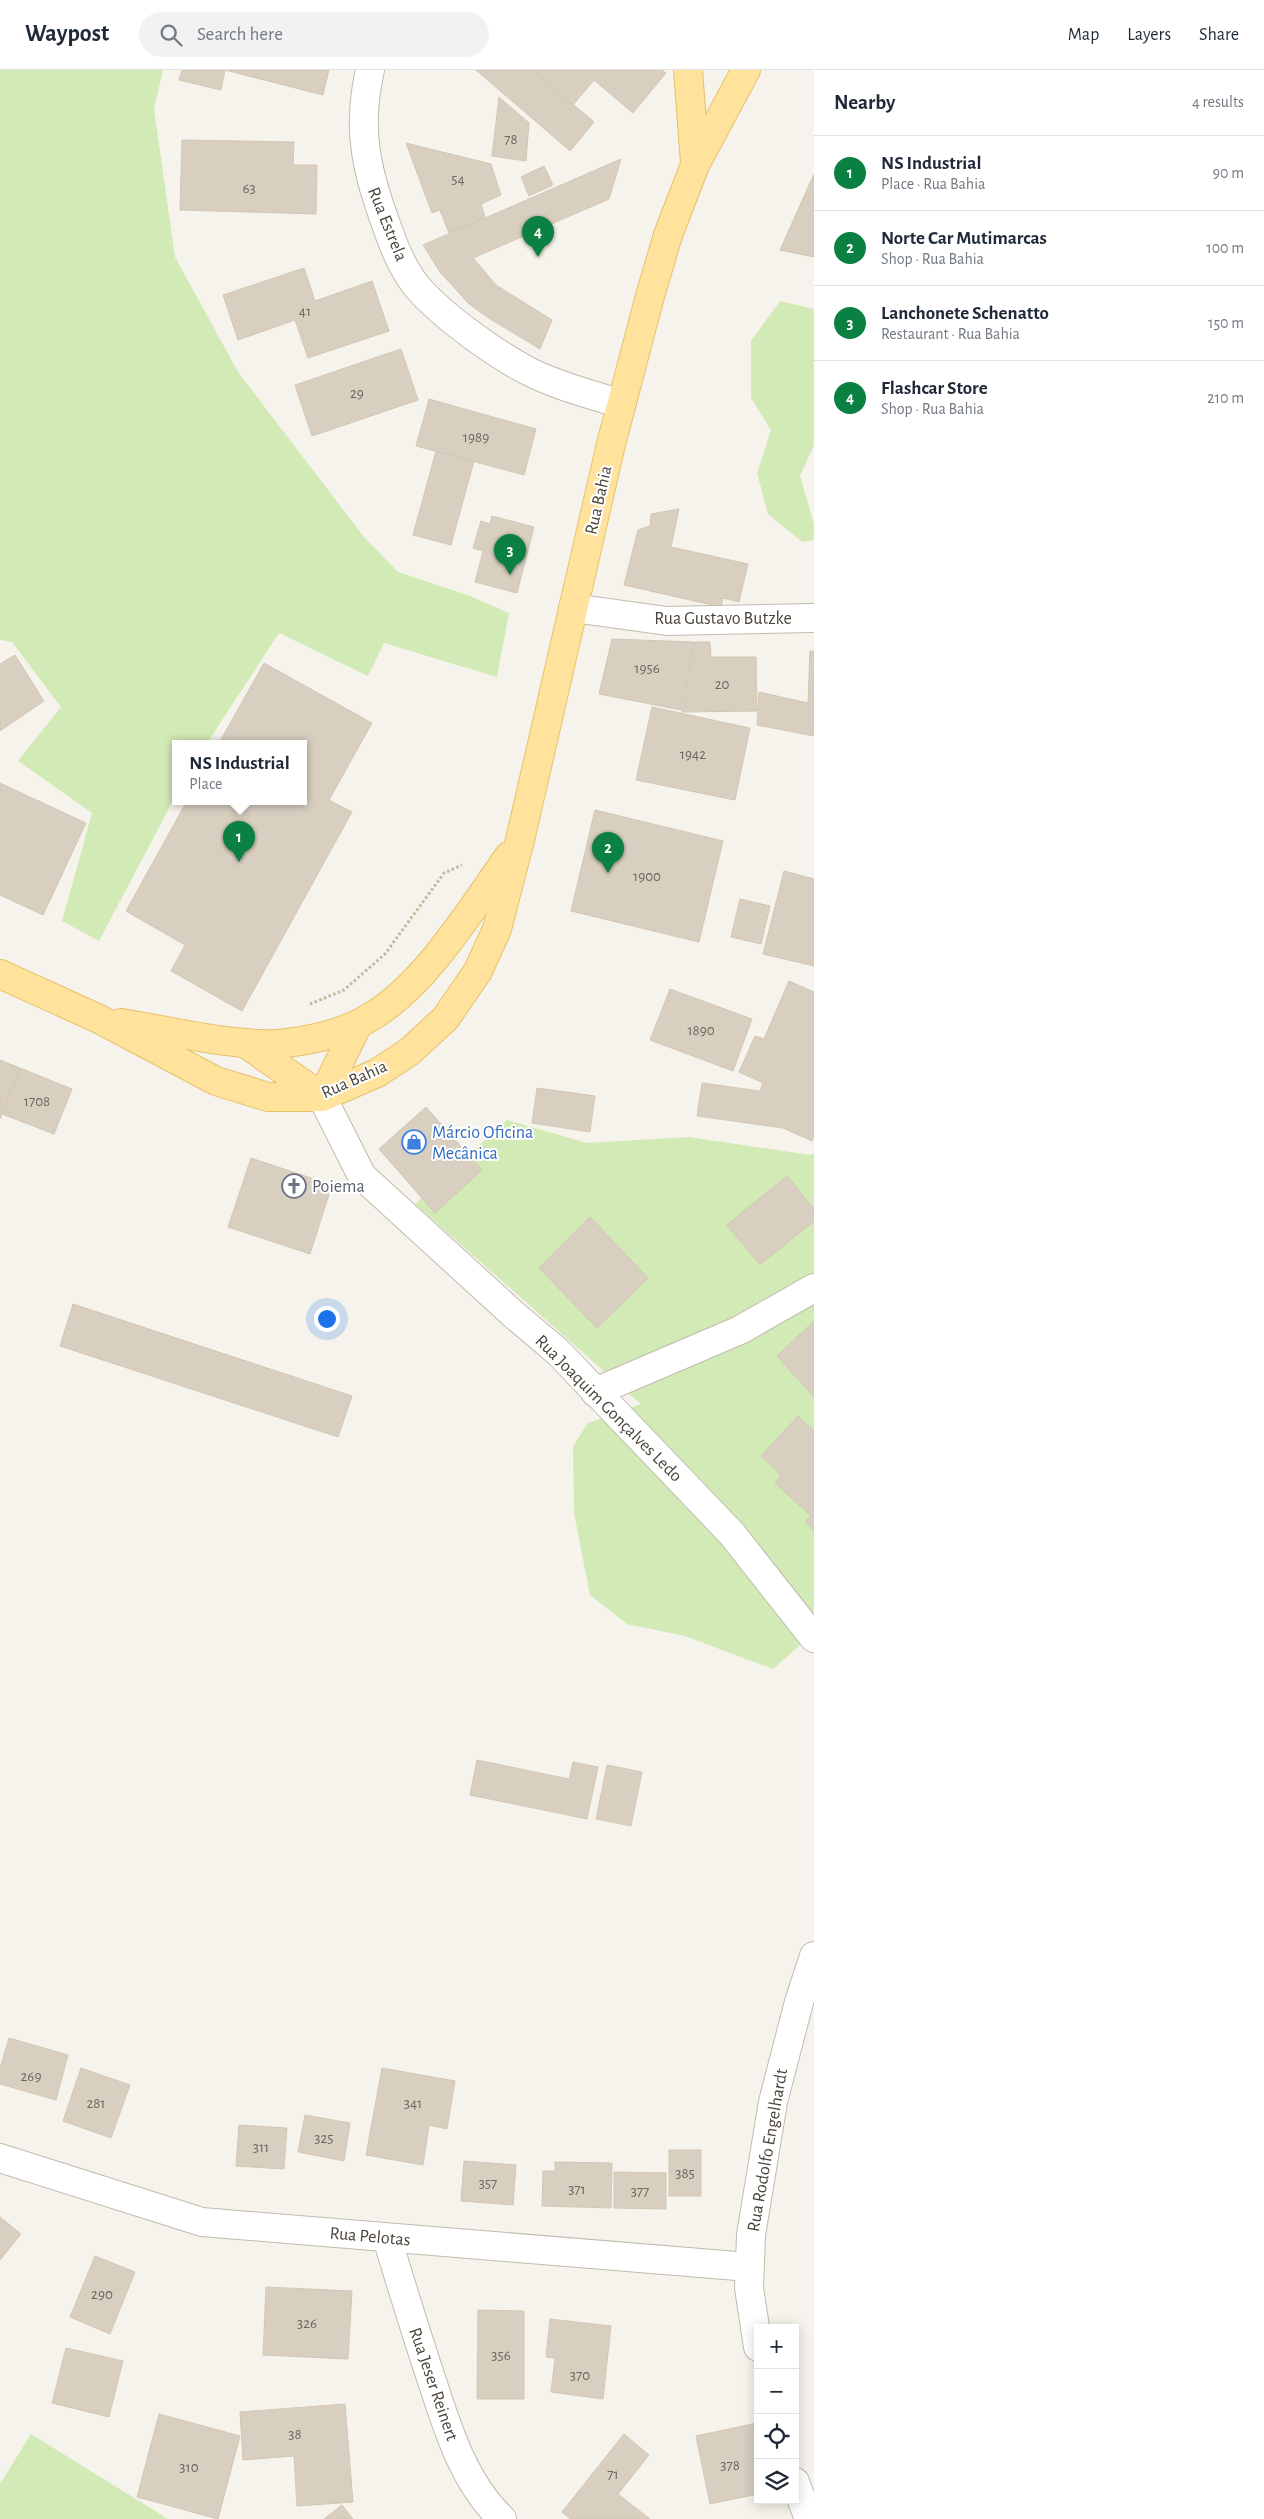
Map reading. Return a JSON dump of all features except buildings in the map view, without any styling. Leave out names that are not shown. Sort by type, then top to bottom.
[{"type":"main road","name":"Rua Bahia","points":[[688,70],[695,165]]},
{"type":"main road","name":"Rua Bahia","points":[[0,974],[99,1019],[216,1081],[268,1097],[322,1096],[377,1073],[409,1052],[445,1019],[478,970],[497,929],[520,840],[621,404],[668,235],[695,165],[746,70]]},
{"type":"main road","name":"Rua Bahia","points":[[99,1019],[245,1042],[275,1044],[302,1040],[358,1024],[372,1017],[409,986],[453,935],[520,840]]},
{"type":"main road","points":[[245,1042],[322,1096],[358,1024]]},
{"type":"street","name":"Rua Estrela","points":[[370,70],[363,100],[364,141],[370,177],[396,253],[419,288],[458,325],[528,371],[621,404]]},
{"type":"street","name":"Rua Gustavo Butzke","points":[[573,608],[667,620],[814,618]]},
{"type":"street","name":"Rua Joaquim Gonçalves Ledo","points":[[322,1096],[362,1176],[513,1314],[558,1352],[732,1534],[814,1638]]},
{"type":"street","points":[[595,1392],[740,1330],[814,1288]]},
{"type":"street","name":"Rua Rodolfo Engelhardt","points":[[754,2324],[749,2288],[751,2235],[773,2102],[799,2002],[814,1956]]},
{"type":"street","name":"Rua Pelotas","points":[[0,2158],[202,2222],[749,2267]]},
{"type":"street","name":"Rua Jeser Reinert","points":[[387,2238],[410,2315],[458,2455],[486,2504],[502,2519]]},
{"type":"street","points":[[799,2493],[809,2519]]},
{"type":"path","points":[[308,1005],[344,990],[385,954],[444,873],[469,862]]},
{"type":"green space","points":[[0,70],[163,70],[154,109],[175,257],[238,372],[364,537],[398,572],[470,596],[509,613],[497,677],[384,643],[368,676],[279,633],[209,740],[172,740],[172,803],[99,941],[62,921],[92,813],[18,761],[61,707],[12,642],[0,640]]},
{"type":"green space","points":[[780,301],[814,309],[814,445],[800,476],[814,524],[814,540],[802,542],[768,514],[757,473],[771,430],[751,398],[751,341]]},
{"type":"green space","points":[[507,1120],[587,1143],[689,1137],[810,1155],[814,1153],[814,1633],[773,1669],[685,1636],[627,1624],[590,1595],[574,1513],[573,1446],[588,1423],[641,1404],[415,1204]]},
{"type":"green space","points":[[31,2434],[168,2519],[0,2519],[0,2484]]},
{"type":"place","name":"Flashcar Store","points":[[538,257]]},
{"type":"place","name":"Lanchonete Schenatto","points":[[510,575]]},
{"type":"place","name":"NS Industrial","points":[[239,862]]},
{"type":"place","name":"Norte Car Mutimarcas","points":[[608,873]]},
{"type":"place","name":"Márcio Oficina Mecânica","points":[[414,1142]]},
{"type":"place","name":"Poiema","points":[[294,1186]]}]
